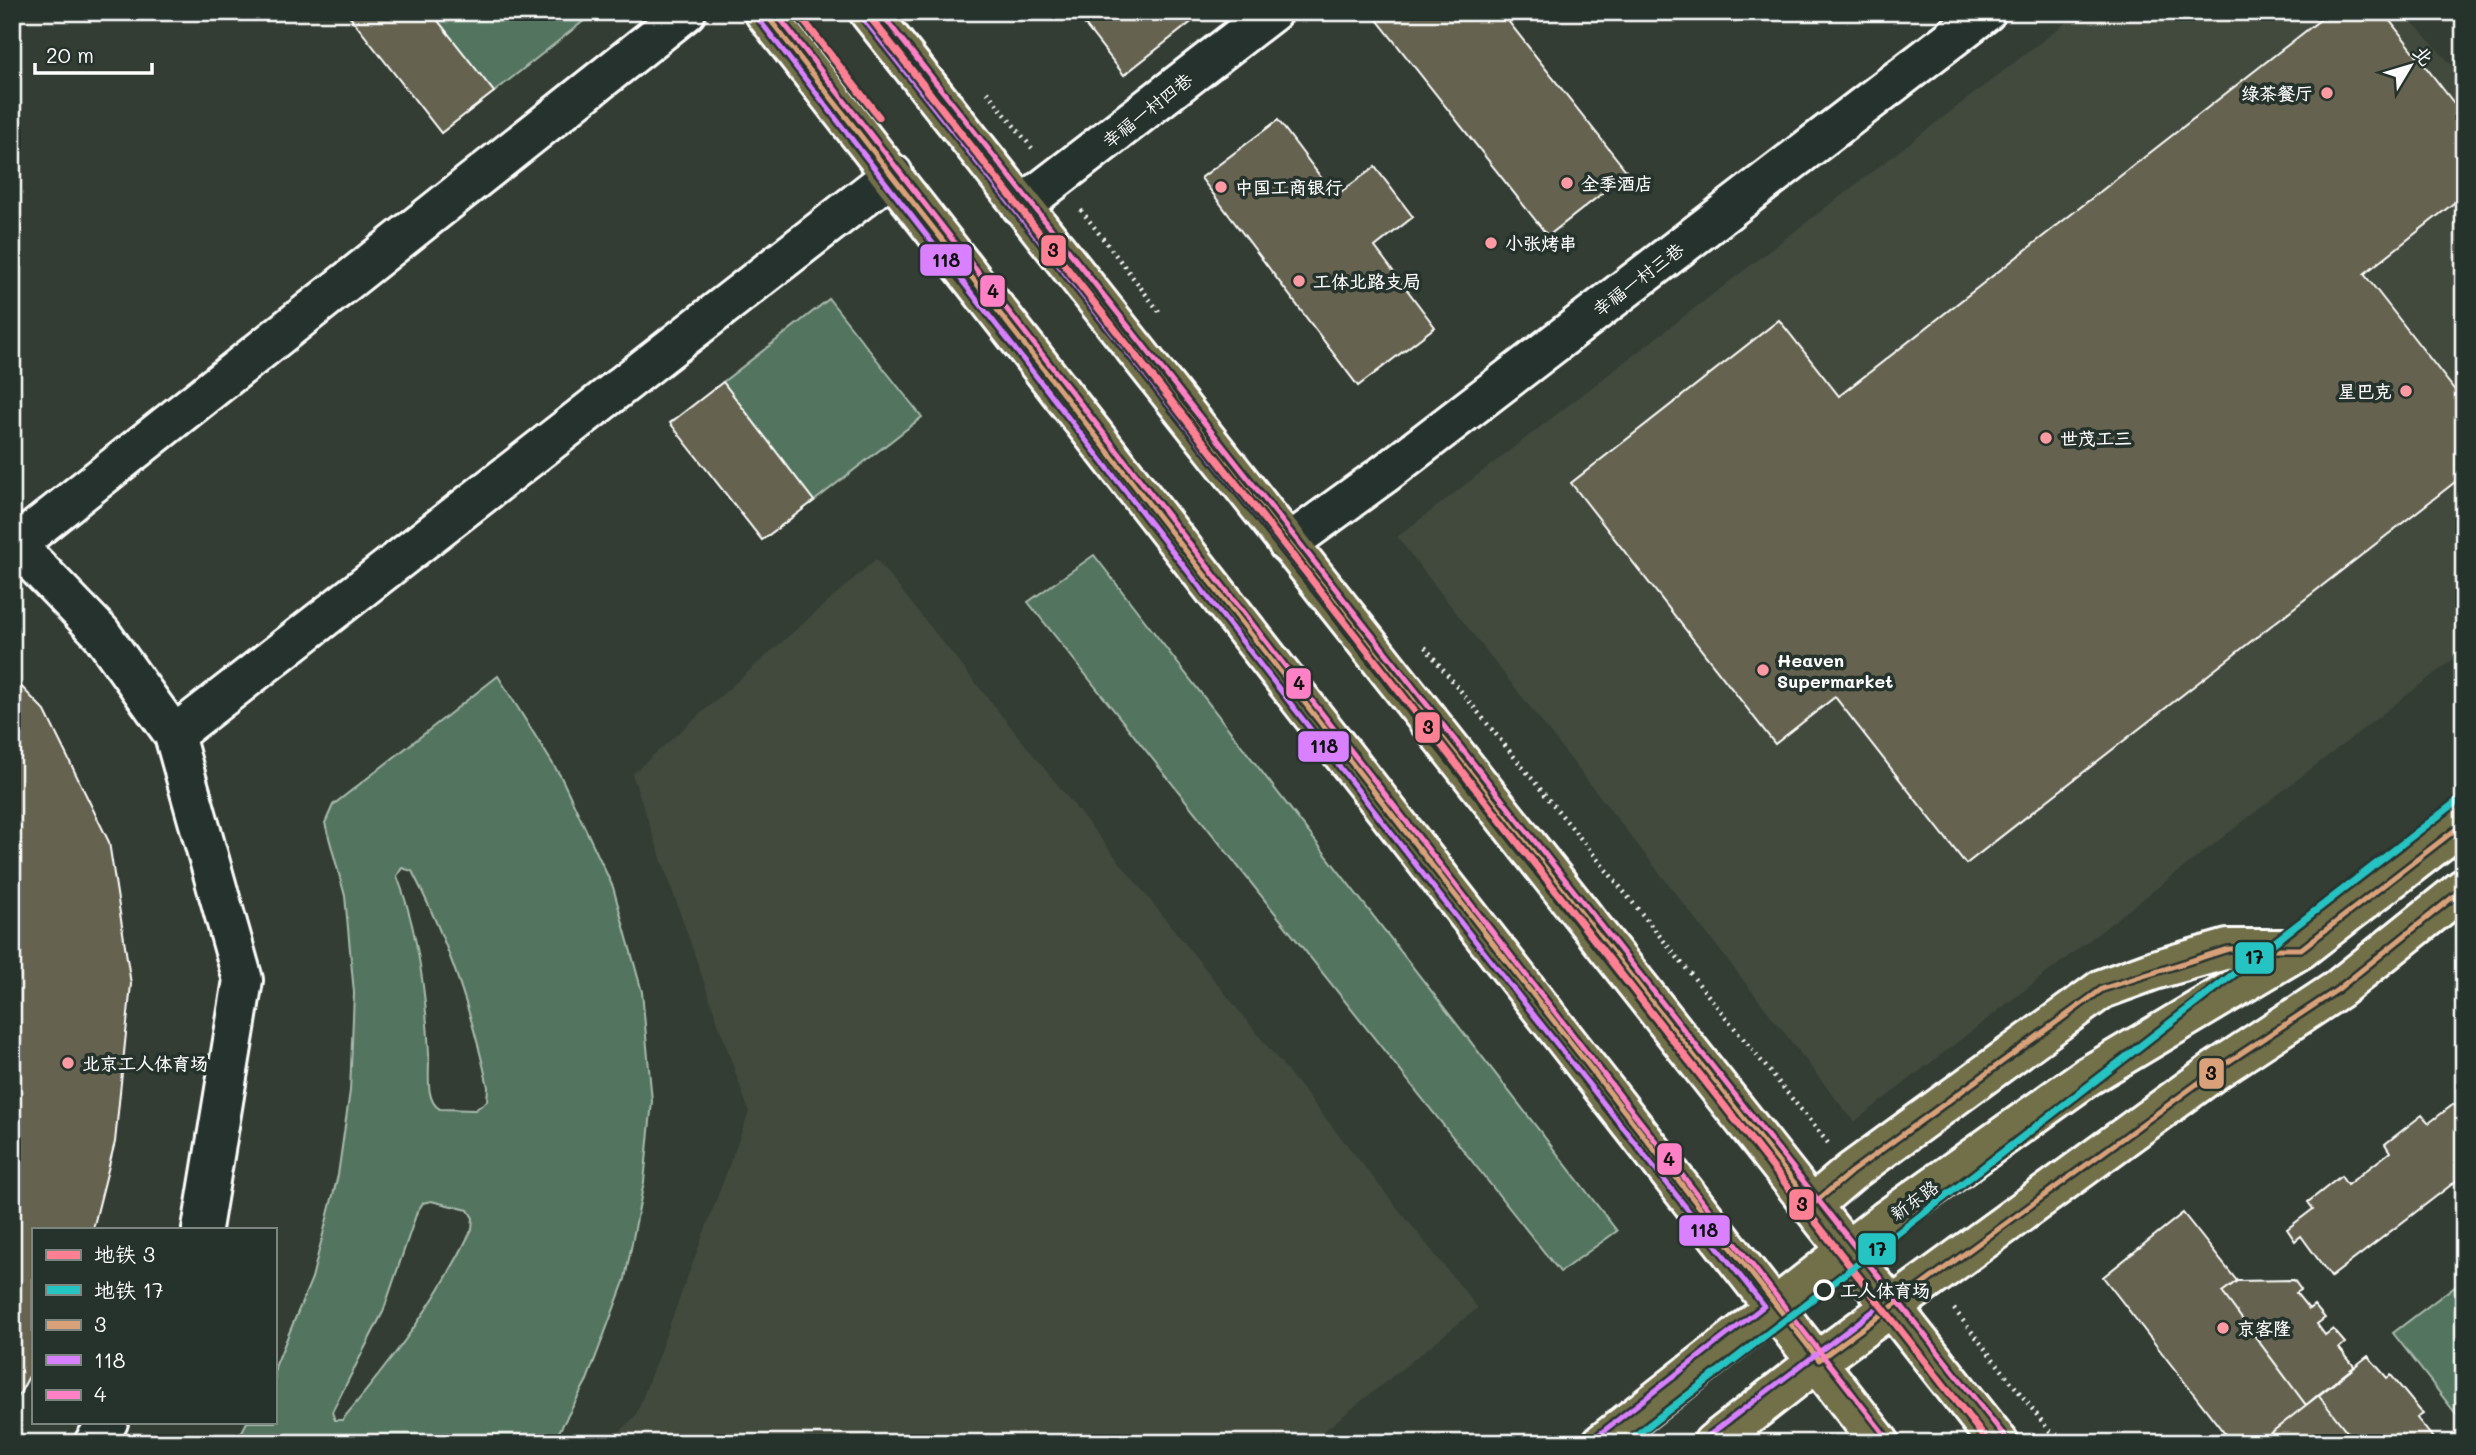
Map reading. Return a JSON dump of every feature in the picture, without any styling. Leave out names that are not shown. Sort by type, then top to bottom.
[{"type":"main road","points":[[764,12],[893,174],[1472,923],[1819,1360],[1880,1443]]},
{"type":"main road","points":[[869,12],[1999,1443]]},
{"type":"main road","name":"新东路","points":[[1602,1443],[1849,1252],[1886,1220],[2088,1076],[2301,949],[2464,823]]},
{"type":"main road","points":[[1713,1443],[1819,1360],[2216,1070],[2337,989],[2464,888]]},
{"type":"main road","points":[[1812,1205],[1851,1172],[2102,989],[2228,949],[2301,949]]},
{"type":"street","points":[[202,1228],[243,980],[174,735],[101,633],[15,542],[686,12]]},
{"type":"street","name":"幸福一村四巷","points":[[1021,206],[1272,12]]},
{"type":"street","name":"幸福一村三巷","points":[[1288,544],[1353,498],[1986,12]]},
{"type":"street","points":[[174,735],[893,174]]},
{"type":"street","points":[[94,1443],[107,1424]]},
{"type":"path","points":[[981,86],[1169,323]]},
{"type":"path","points":[[1418,638],[1775,1074],[1851,1172]]},
{"type":"path","points":[[1930,1279],[2059,1443]]},
{"type":"shaded area","points":[[2080,12],[2403,12],[2464,78],[2464,651],[1854,1122],[1397,537]]},
{"type":"shaded area","points":[[876,559],[1478,1308],[1309,1443],[609,1443],[636,1415],[749,1112],[632,774]]},
{"type":"green space","points":[[431,12],[595,12],[494,92]]},
{"type":"green space","points":[[829,299],[922,417],[814,501],[723,382]]},
{"type":"green space","points":[[1094,555],[1617,1231],[1560,1272],[1028,602]]},
{"type":"green space","points":[[498,676],[561,777],[613,887],[642,992],[652,1101],[644,1182],[625,1279],[587,1380],[553,1443],[236,1443],[246,1424],[276,1424],[276,1365],[312,1278],[338,1175],[350,1091],[354,993],[345,896],[325,823],[333,805]],"holes":[[[402,868],[412,871],[447,949],[474,1031],[488,1087],[487,1101],[475,1110],[440,1109],[435,1105],[430,1092],[426,1009],[420,963],[397,876]],[[431,1201],[468,1210],[473,1218],[472,1229],[445,1280],[379,1374],[342,1420],[335,1420],[332,1412],[383,1312],[417,1212],[423,1203]]]},
{"type":"green space","points":[[2464,1279],[2464,1424],[2393,1333]]},
{"type":"building","points":[[356,12],[431,12],[494,92],[441,133],[350,17]]},
{"type":"building","points":[[1075,12],[1204,12],[1124,75]]},
{"type":"building","points":[[1371,12],[1501,12],[1628,173],[1548,236]]},
{"type":"building","name":"世茂工三","points":[[2330,12],[2383,12],[2464,116],[2464,195],[2364,274],[2464,402],[2464,475],[1966,864],[1835,697],[1775,744],[1571,483],[1779,320],[1839,396]]},
{"type":"building","points":[[1278,120],[1335,196],[1375,167],[1413,217],[1375,247],[1435,327],[1358,386],[1201,178]]},
{"type":"building","points":[[723,382],[814,501],[762,540],[670,423]]},
{"type":"building","name":"北京工人体育场","points":[[12,677],[45,711],[109,842],[131,984],[115,1142],[93,1228],[32,1228],[32,1371],[12,1408]]},
{"type":"building","points":[[2454,1104],[2464,1118],[2464,1175],[2331,1277],[2301,1236],[2295,1241],[2287,1229],[2313,1209],[2308,1202],[2341,1176],[2347,1185],[2390,1152],[2385,1144],[2422,1115],[2429,1123]]},
{"type":"building","points":[[2183,1213],[2237,1281],[2222,1292],[2306,1405],[2258,1443],[2232,1443],[2103,1277]]},
{"type":"building","points":[[2294,1280],[2301,1290],[2296,1293],[2309,1309],[2314,1305],[2325,1318],[2317,1324],[2325,1335],[2333,1329],[2345,1343],[2339,1348],[2355,1367],[2306,1405],[2222,1292],[2237,1281]]},
{"type":"building","points":[[2368,1356],[2387,1378],[2391,1375],[2423,1414],[2417,1418],[2437,1443],[2356,1443],[2318,1395]]},
{"type":"building","points":[[2318,1395],[2356,1443],[2258,1443],[2306,1405]]},
{"type":"metro line","name":"3","points":[[797,12],[879,117]]},
{"type":"metro line","name":"3","points":[[866,12],[1989,1443]]},
{"type":"metro line","name":"17","points":[[1626,1443],[2464,796]]},
{"type":"transit line","name":"3","points":[[764,12],[1819,1360],[2216,1070],[2337,990],[2464,888]]},
{"type":"transit line","name":"4","points":[[775,12],[1887,1438]]},
{"type":"transit line","name":"3","points":[[869,12],[1812,1205],[1851,1172],[2102,989],[2228,949],[2301,949],[2464,823]]},
{"type":"transit line","name":"4","points":[[880,12],[2006,1438]]},
{"type":"transit line","name":"118","points":[[757,17],[1465,928],[1764,1306],[1597,1436]]},
{"type":"transit line","name":"118","points":[[862,17],[1881,1305],[1708,1436]]},
{"type":"place","name":"绿茶餐厅","points":[[2327,93]]},
{"type":"place","name":"全季酒店","points":[[1567,183]]},
{"type":"place","name":"中国工商银行","points":[[1221,187]]},
{"type":"place","name":"小张烤串","points":[[1491,243]]},
{"type":"place","name":"工体北路支局","points":[[1299,281]]},
{"type":"place","name":"星巴克","points":[[2406,391]]},
{"type":"place","name":"世茂工三","points":[[2046,438]]},
{"type":"place","name":"Heaven Supermarket","points":[[1763,670]]},
{"type":"place","name":"北京工人体育场","points":[[68,1063]]},
{"type":"place","name":"工人体育场","points":[[1824,1290]]},
{"type":"place","name":"京客隆","points":[[2223,1328]]}]
